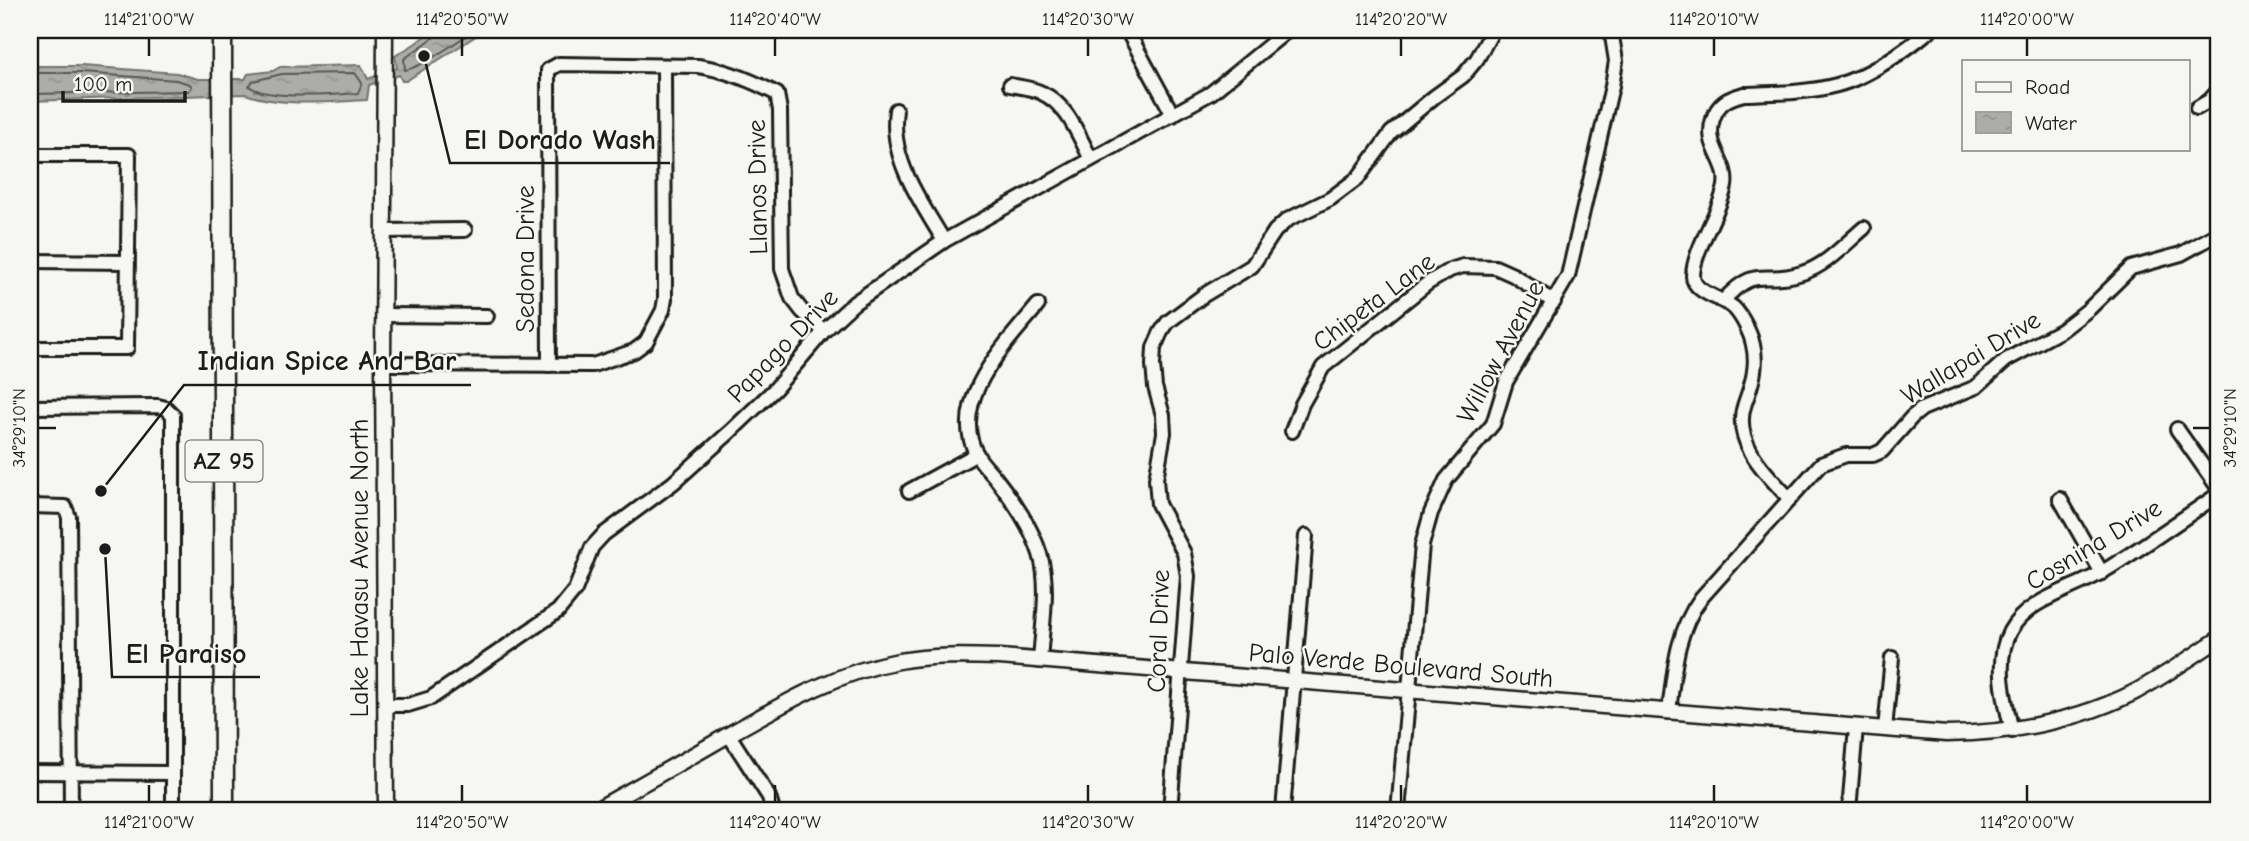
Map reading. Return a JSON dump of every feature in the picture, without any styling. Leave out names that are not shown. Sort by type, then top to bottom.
[{"type":"highway","name":"AZ 95","points":[[222,30],[224,811]]},
{"type":"main road","name":"Lake Havasu Avenue North","points":[[385,30],[383,364],[386,811]]},
{"type":"main road","name":"Palo Verde Boulevard South","points":[[594,811],[811,688],[898,661],[952,655],[1947,734],[2012,731],[2043,726],[2107,704],[2160,677],[2219,639]]},
{"type":"street","name":"Papago Drive","points":[[385,705],[408,705],[431,698],[558,611],[575,590],[592,547],[604,534],[673,483],[731,431],[775,389],[824,331],[854,303],[944,241],[1211,93],[1289,30]]},
{"type":"street","name":"Coral Drive","points":[[1170,811],[1188,576],[1184,553],[1158,504],[1156,479],[1164,433],[1163,415],[1155,387],[1154,348],[1168,322],[1204,295],[1252,266],[1275,231],[1287,220],[1330,199],[1358,178],[1391,133],[1463,76],[1477,59],[1493,30]]},
{"type":"street","name":"Willow Avenue","points":[[1398,811],[1422,545],[1431,513],[1446,480],[1493,424],[1506,382],[1568,276],[1612,86],[1616,61],[1611,30]]},
{"type":"street","points":[[1790,499],[1763,471],[1745,438],[1742,417],[1754,377],[1753,345],[1735,309],[1701,290],[1694,282],[1693,275],[1725,185],[1721,160],[1712,146],[1710,131],[1713,118],[1721,103],[1744,94],[1834,86],[1853,80],[1930,30]]},
{"type":"street","points":[[1129,34],[1173,115]]},
{"type":"street","name":"Llanos Drive","points":[[548,70],[559,64],[718,69],[777,94],[780,110],[782,269],[792,298],[824,331]]},
{"type":"street","points":[[383,364],[593,365],[634,352],[646,342],[666,299],[664,66]]},
{"type":"street","name":"Sedona Drive","points":[[548,70],[549,365]]},
{"type":"street","points":[[1010,85],[1041,92],[1057,102],[1091,159]]},
{"type":"street","points":[[2197,108],[2209,101],[2219,90]]},
{"type":"street","points":[[896,110],[893,127],[897,153],[944,241]]},
{"type":"street","points":[[30,155],[129,155],[127,348],[30,348]]},
{"type":"street","points":[[1723,301],[1746,279],[1801,274],[1820,266],[1864,228]]},
{"type":"street","points":[[384,231],[466,230]]},
{"type":"street","name":"Wallapai Drive","points":[[1669,712],[1676,651],[1690,613],[1821,464],[1846,455],[1873,455],[1882,451],[1922,409],[1976,387],[2006,360],[2062,330],[2089,309],[2131,268],[2181,254],[2219,233]]},
{"type":"street","points":[[30,261],[127,261]]},
{"type":"street","name":"Chipeta Lane","points":[[1292,431],[1302,404],[1324,367],[1428,283],[1450,270],[1463,266],[1495,267],[1514,275],[1554,302]]},
{"type":"street","points":[[1038,304],[990,366],[975,391],[970,416],[976,454],[1016,506],[1040,555],[1045,582],[1040,661]]},
{"type":"street","points":[[384,315],[487,316]]},
{"type":"street","points":[[30,407],[158,406],[166,408],[173,415],[173,811]]},
{"type":"street","points":[[2177,429],[2219,491]]},
{"type":"street","points":[[909,491],[976,454]]},
{"type":"street","name":"Cosnina Drive","points":[[2012,731],[2003,682],[2005,647],[2010,631],[2022,616],[2035,605],[2102,573],[2219,491]]},
{"type":"street","points":[[2060,499],[2102,573]]},
{"type":"street","points":[[30,506],[61,506],[68,512],[71,811]]},
{"type":"street","points":[[1283,811],[1306,536]]},
{"type":"street","points":[[1885,730],[1892,658]]},
{"type":"street","points":[[1849,811],[1856,727]]},
{"type":"street","points":[[729,734],[769,797],[773,811]]},
{"type":"street","points":[[30,772],[173,773]]},
{"type":"water","points":[[432,30],[485,30],[406,81],[402,81],[399,75],[369,85],[367,100],[290,102],[245,94],[30,101],[30,66],[82,66],[177,73],[198,79],[245,79],[248,74],[273,71],[280,67],[361,65],[368,79],[397,68],[395,56]]},
{"type":"place","name":"El Dorado Wash","points":[[424,56]]},
{"type":"place","name":"Indian Spice And Bar","points":[[101,491]]},
{"type":"place","name":"El Paraiso","points":[[105,549]]}]
